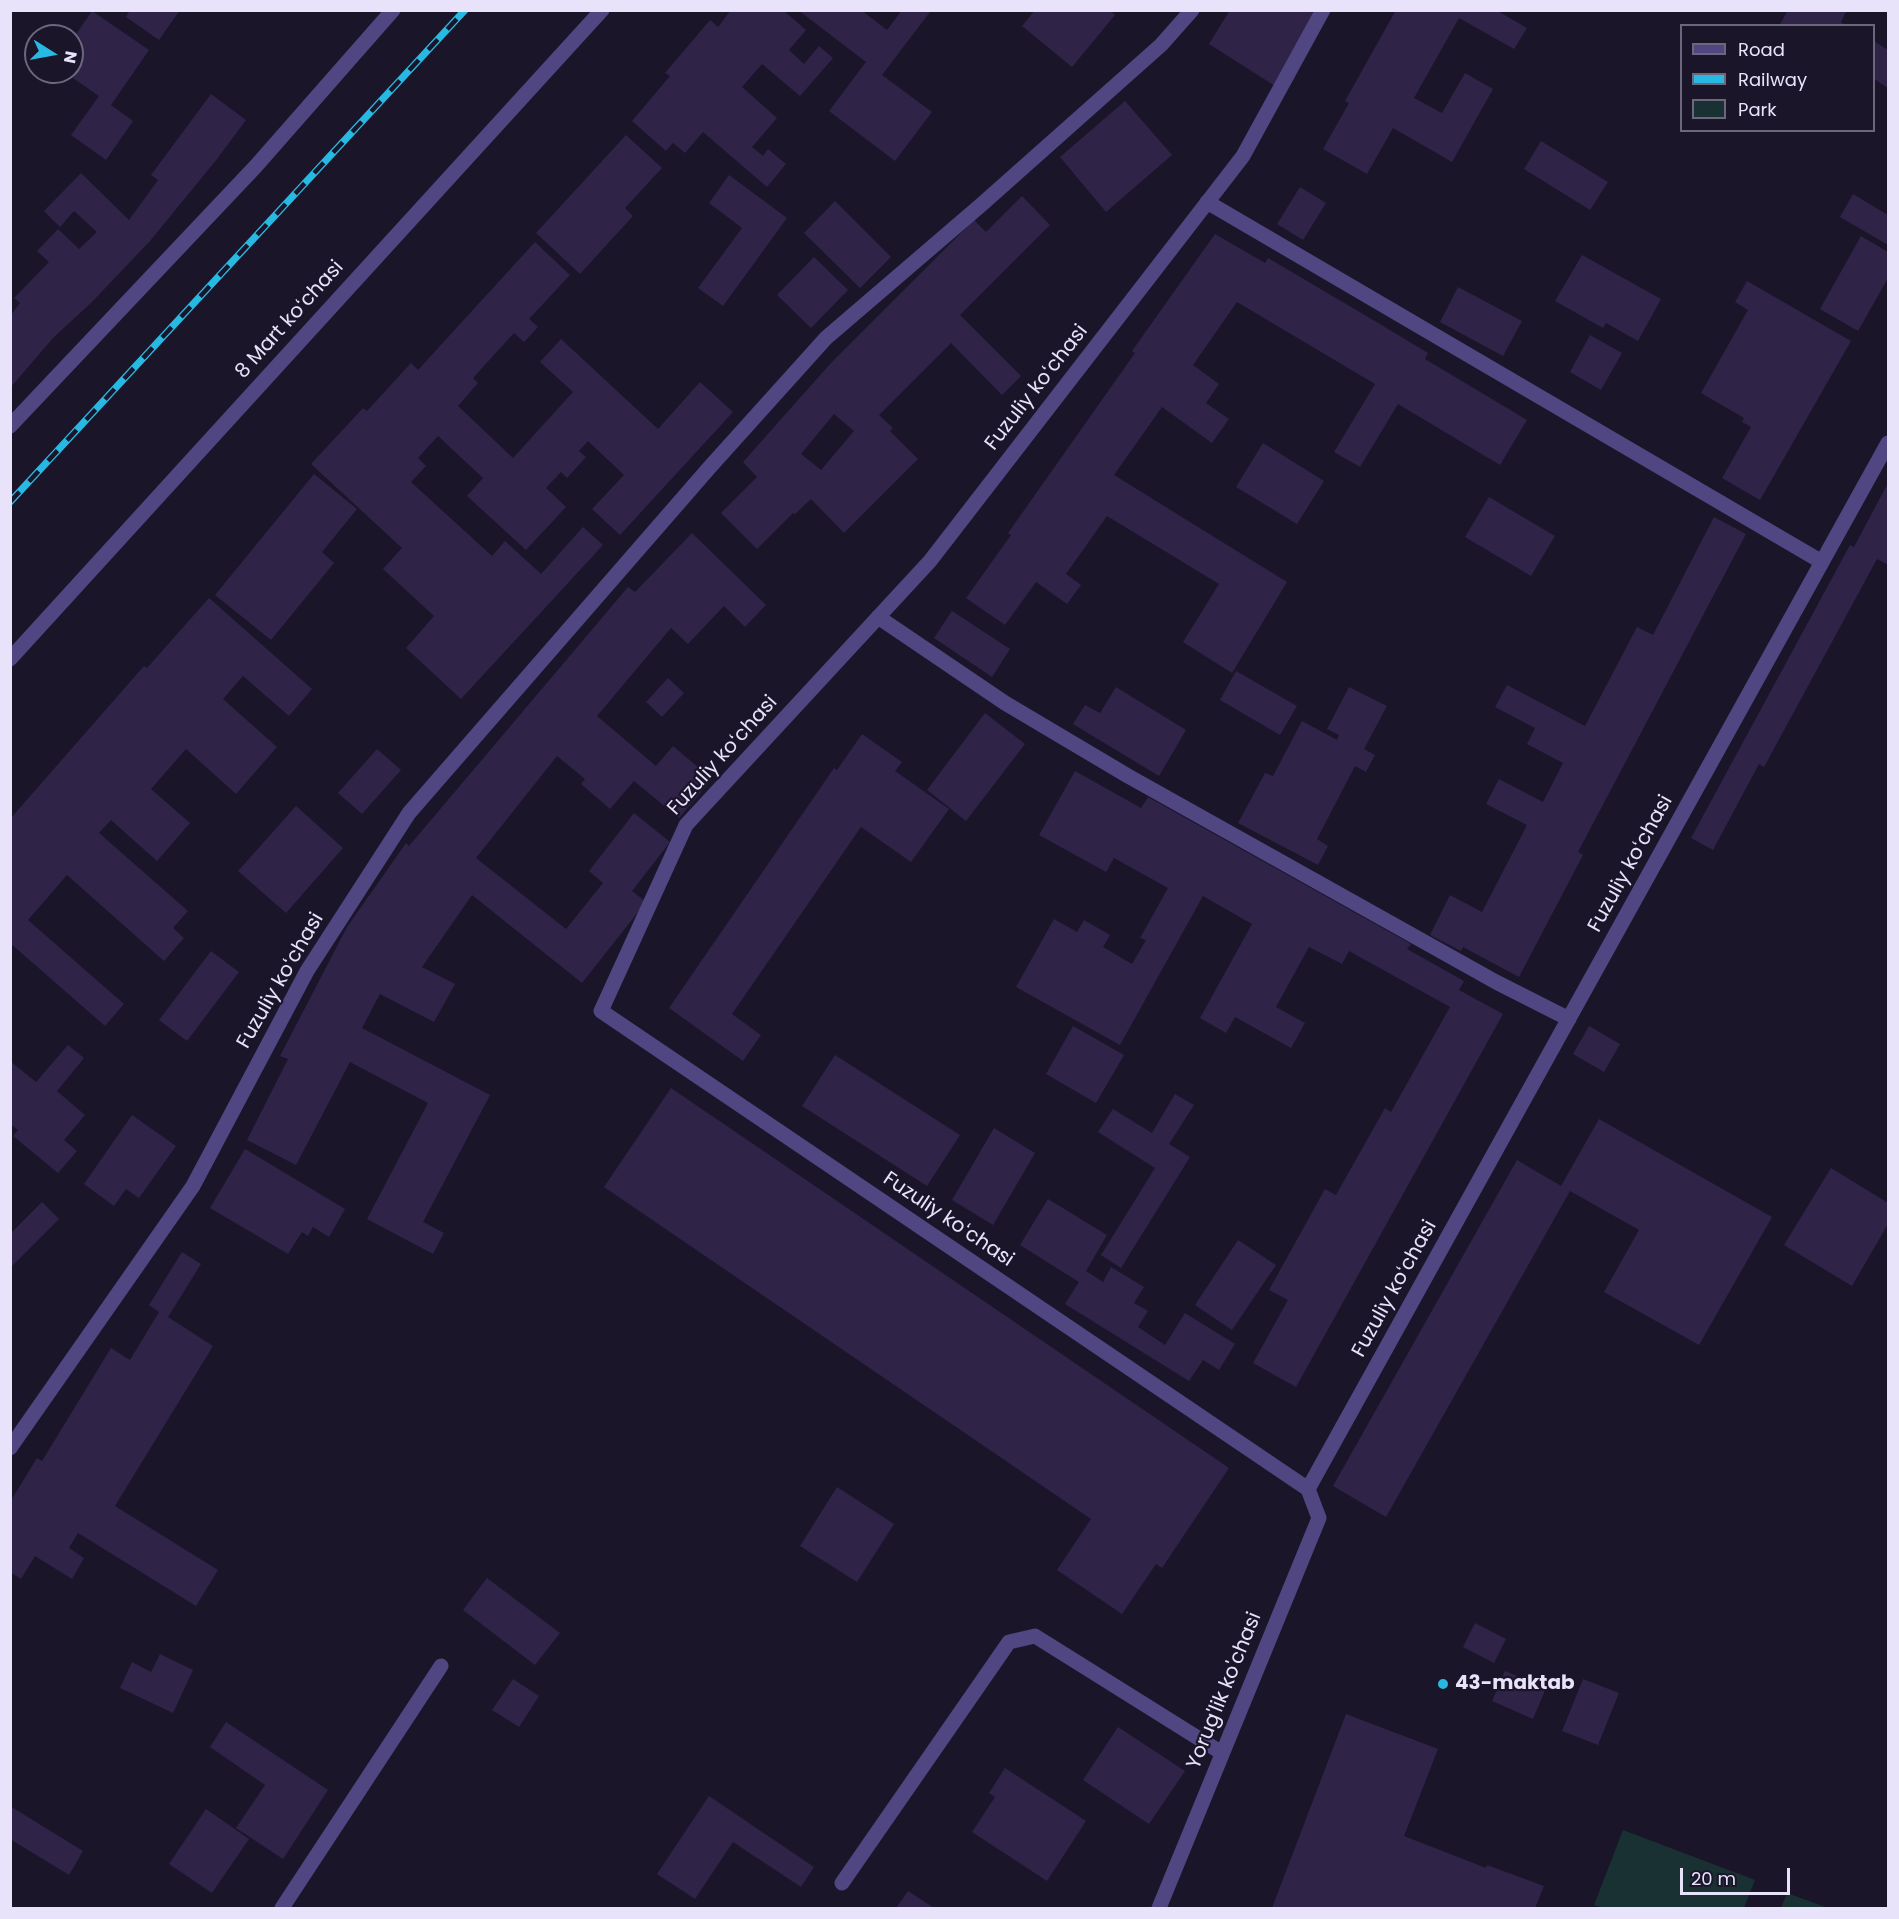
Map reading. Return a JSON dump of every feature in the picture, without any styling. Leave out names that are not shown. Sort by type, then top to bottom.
[{"type":"street","points":[[10,426],[256,166],[393,10]]},
{"type":"street","name":"8 Mart koʻchasi","points":[[10,659],[602,10]]},
{"type":"street","name":"Fuzuliy koʻchasi","points":[[10,1448],[193,1186],[307,972],[409,813],[701,477],[826,338],[1144,61],[1192,10]]},
{"type":"street","name":"Fuzuliy koʻchasi","points":[[1323,10],[1243,156],[930,561],[686,825],[601,1011],[1308,1489],[1888,443]]},
{"type":"street","points":[[1207,202],[1822,562]]},
{"type":"street","points":[[878,617],[1005,703],[1128,776],[1496,982],[1569,1019]]},
{"type":"street","name":"Yorug'lik ko'chasi","points":[[1159,1908],[1319,1518],[1308,1489]]},
{"type":"street","points":[[842,1883],[1009,1642],[1035,1636],[1222,1753]]},
{"type":"street","points":[[282,1908],[441,1666]]},
{"type":"green space","points":[[1623,1830],[1755,1880],[1744,1908],[1604,1908],[1594,1905]]},
{"type":"green space","points":[[1787,1893],[1828,1908],[1781,1908]]},
{"type":"building","points":[[130,10],[180,10],[159,40],[126,17]]},
{"type":"building","points":[[731,10],[783,10],[806,30],[789,50],[804,64],[819,46],[833,58],[800,96],[762,64],[742,87],[777,118],[752,147],[763,156],[768,149],[786,164],[767,187],[703,132],[685,153],[673,143],[666,151],[632,121],[670,76],[665,73],[710,20],[718,27]]},
{"type":"building","points":[[798,10],[861,10],[887,30],[902,10],[930,12],[882,75],[932,112],[895,161],[829,111],[866,62]]},
{"type":"building","points":[[1035,10],[1110,10],[1115,15],[1072,67],[1022,26]]},
{"type":"building","points":[[1230,10],[1309,10],[1319,17],[1275,86],[1209,44]]},
{"type":"building","points":[[1396,10],[1496,10],[1527,28],[1514,49],[1459,18],[1414,98],[1442,113],[1465,73],[1493,89],[1452,162],[1393,128],[1367,174],[1323,149],[1349,103],[1345,101]]},
{"type":"building","points":[[1788,10],[1847,10],[1841,22],[1844,24],[1780,24]]},
{"type":"building","points":[[92,11],[149,50],[111,105],[133,121],[106,160],[71,135],[99,96],[82,84],[84,84],[83,24]]},
{"type":"building","points":[[1875,42],[1888,50],[1888,88],[1875,80]]},
{"type":"building","points":[[211,94],[246,120],[150,241],[91,303],[54,337],[10,388],[10,316],[20,303],[14,298],[49,262],[37,251],[58,229],[79,249],[97,232],[74,211],[60,227],[44,211],[81,173],[129,220],[158,180],[151,175]]},
{"type":"building","points":[[1125,101],[1172,155],[1106,212],[1060,157]]},
{"type":"building","points":[[626,135],[662,168],[625,208],[633,216],[580,274],[536,233]]},
{"type":"building","points":[[1541,141],[1608,182],[1590,210],[1524,169]]},
{"type":"building","points":[[729,175],[787,218],[723,306],[698,288],[742,228],[709,203]]},
{"type":"building","points":[[1300,187],[1326,203],[1303,240],[1277,224]]},
{"type":"building","points":[[1853,194],[1888,215],[1888,245],[1840,217]]},
{"type":"building","points":[[1022,196],[1050,225],[960,315],[1021,376],[1002,395],[951,343],[879,415],[893,428],[890,431],[918,459],[844,533],[811,499],[795,514],[793,513],[757,549],[721,513],[757,477],[743,462],[830,364],[974,220],[986,232]],"holes":[[[834,414],[854,431],[821,470],[801,454]]]},
{"type":"building","points":[[835,201],[891,257],[860,288],[804,233]]},
{"type":"building","points":[[1215,234],[1265,263],[1268,258],[1380,324],[1428,353],[1425,359],[1527,420],[1500,465],[1398,404],[1360,467],[1334,452],[1375,384],[1237,302],[1193,365],[1219,384],[1206,403],[1229,419],[1212,443],[1162,407],[1114,475],[1287,582],[1232,673],[1183,642],[1219,584],[1107,516],[1066,574],[1081,585],[1067,604],[1036,582],[1005,625],[966,598],[1011,535],[1008,533],[1135,353],[1132,351]]},
{"type":"building","points":[[1861,236],[1888,252],[1888,278],[1858,331],[1820,309]]},
{"type":"building","points":[[535,242],[570,275],[529,319],[538,327],[524,342],[514,333],[473,378],[478,383],[458,406],[513,458],[573,392],[540,362],[561,339],[658,429],[700,382],[733,412],[620,535],[592,509],[624,475],[588,441],[579,451],[586,457],[567,478],[561,472],[546,488],[566,507],[526,550],[467,496],[483,478],[438,436],[418,458],[426,466],[411,482],[492,556],[505,541],[541,574],[583,527],[603,545],[461,699],[406,648],[434,616],[383,569],[402,548],[311,464],[363,408],[367,411],[411,363],[418,370]]},
{"type":"building","points":[[1582,255],[1661,299],[1638,341],[1606,323],[1603,328],[1555,301]]},
{"type":"building","points":[[814,257],[848,290],[811,328],[777,295]]},
{"type":"building","points":[[1747,281],[1851,341],[1760,500],[1722,478],[1751,427],[1742,422],[1744,418],[1701,393],[1748,310],[1735,302]]},
{"type":"building","points":[[1458,287],[1522,321],[1503,356],[1440,322]]},
{"type":"building","points":[[1590,335],[1622,353],[1601,390],[1570,372]]},
{"type":"building","points":[[1263,443],[1324,481],[1297,524],[1236,487]]},
{"type":"building","points":[[314,474],[357,509],[322,552],[334,563],[271,640],[215,595]]},
{"type":"building","points":[[1888,483],[1888,565],[1877,559],[1764,767],[1759,764],[1713,850],[1691,838],[1850,545],[1854,547]]},
{"type":"building","points":[[1489,497],[1555,536],[1531,576],[1465,537]]},
{"type":"building","points":[[1714,517],[1746,534],[1578,852],[1583,855],[1519,977],[1463,947],[1461,951],[1430,935],[1450,895],[1482,912],[1527,825],[1486,804],[1499,779],[1543,802],[1563,763],[1527,744],[1535,728],[1495,707],[1507,685],[1585,726],[1637,627],[1653,635]]},
{"type":"building","points":[[692,533],[766,605],[745,627],[724,606],[688,644],[671,628],[597,716],[656,766],[673,746],[712,779],[679,818],[634,781],[610,809],[581,784],[585,779],[557,756],[476,858],[566,929],[603,883],[589,871],[634,813],[670,842],[632,891],[646,902],[582,983],[472,895],[422,967],[455,984],[434,1022],[380,994],[362,1028],[490,1095],[423,1222],[444,1233],[433,1254],[367,1219],[428,1103],[350,1062],[296,1165],[247,1140],[288,1059],[280,1056],[347,927],[406,843],[409,846],[628,587],[635,592]]},
{"type":"building","points":[[209,598],[312,689],[289,716],[243,676],[223,699],[277,747],[236,794],[186,749],[151,789],[190,823],[157,861],[111,820],[99,833],[188,911],[173,928],[184,938],[164,961],[67,875],[28,920],[124,1004],[105,1026],[10,943],[10,819],[144,666],[147,668]]},
{"type":"building","points":[[952,611],[1010,649],[992,677],[934,638]]},
{"type":"building","points":[[1236,671],[1297,706],[1280,735],[1220,700]]},
{"type":"building","points":[[668,678],[684,693],[662,717],[646,702]]},
{"type":"building","points":[[1116,687],[1186,730],[1159,776],[1073,724],[1085,705],[1100,713]]},
{"type":"building","points":[[1349,687],[1387,706],[1364,749],[1375,755],[1366,772],[1355,766],[1317,839],[1328,846],[1318,865],[1238,823],[1265,773],[1273,776],[1302,721],[1337,740],[1339,735],[1327,729]]},
{"type":"building","points":[[985,713],[1025,744],[966,821],[927,790]]},
{"type":"building","points":[[862,734],[902,762],[895,771],[949,809],[911,862],[861,827],[732,1014],[761,1035],[743,1061],[669,1008],[834,768],[837,770]]},
{"type":"building","points":[[377,749],[401,770],[362,814],[338,793]]},
{"type":"building","points":[[1075,771],[1141,808],[1148,797],[1411,944],[1407,949],[1464,981],[1459,990],[1503,1014],[1296,1387],[1253,1363],[1288,1300],[1269,1290],[1325,1189],[1336,1195],[1385,1108],[1391,1112],[1450,1007],[1349,951],[1342,964],[1309,947],[1276,1007],[1305,1023],[1291,1048],[1235,1017],[1226,1033],[1200,1018],[1252,924],[1203,896],[1120,1045],[1016,987],[1054,919],[1077,932],[1084,920],[1110,935],[1103,947],[1132,964],[1146,940],[1140,938],[1168,888],[1114,858],[1106,872],[1039,835]]},
{"type":"building","points":[[296,806],[343,848],[286,913],[238,871]]},
{"type":"building","points":[[211,951],[239,972],[187,1041],[159,1020]]},
{"type":"building","points":[[1073,1026],[1124,1055],[1096,1103],[1046,1074]]},
{"type":"building","points":[[1589,1026],[1620,1044],[1604,1072],[1573,1054]]},
{"type":"building","points":[[68,1045],[84,1058],[57,1091],[85,1115],[64,1140],[77,1151],[58,1173],[13,1136],[18,1130],[10,1124],[10,1061],[36,1082]]},
{"type":"building","points":[[835,1055],[960,1135],[927,1186],[802,1106]]},
{"type":"building","points":[[671,1088],[1229,1468],[1162,1568],[1156,1564],[1122,1614],[1057,1570],[1091,1519],[604,1187]]},
{"type":"building","points":[[1175,1094],[1194,1105],[1169,1144],[1190,1157],[1121,1268],[1101,1255],[1155,1168],[1098,1132],[1113,1109],[1152,1133]]},
{"type":"building","points":[[132,1115],[176,1146],[139,1198],[126,1189],[114,1206],[84,1184]]},
{"type":"building","points":[[1599,1119],[1772,1217],[1699,1345],[1604,1292],[1639,1230],[1570,1191],[1386,1517],[1333,1486],[1517,1160],[1561,1186]]},
{"type":"building","points":[[994,1128],[1035,1153],[993,1225],[952,1200]]},
{"type":"building","points":[[245,1149],[345,1209],[329,1237],[313,1227],[308,1236],[302,1232],[288,1254],[210,1208]]},
{"type":"building","points":[[1831,1168],[1888,1203],[1888,1224],[1852,1286],[1784,1245]]},
{"type":"building","points":[[1048,1199],[1107,1235],[1086,1271],[1103,1282],[1111,1267],[1144,1287],[1134,1303],[1148,1311],[1138,1327],[1165,1345],[1185,1313],[1235,1344],[1219,1370],[1203,1360],[1189,1381],[1065,1304],[1079,1282],[1020,1245]]},
{"type":"building","points":[[42,1202],[59,1219],[10,1268],[10,1234]]},
{"type":"building","points":[[1238,1240],[1276,1265],[1232,1330],[1195,1305]]},
{"type":"building","points":[[182,1252],[201,1264],[168,1317],[213,1346],[115,1506],[218,1570],[196,1606],[78,1533],[69,1548],[84,1558],[72,1579],[35,1556],[21,1579],[10,1572],[10,1502],[37,1458],[42,1461],[111,1348],[130,1360],[159,1312],[149,1305]]},
{"type":"building","points":[[837,1487],[894,1524],[857,1582],[800,1546]]},
{"type":"building","points":[[487,1578],[560,1633],[535,1665],[463,1610]]},
{"type":"building","points":[[1475,1623],[1506,1639],[1494,1663],[1463,1647]]},
{"type":"building","points":[[160,1654],[193,1670],[173,1713],[120,1688],[132,1662],[151,1672]]},
{"type":"building","points":[[1505,1671],[1546,1688],[1533,1719],[1492,1701]]},
{"type":"building","points":[[513,1679],[539,1696],[519,1727],[492,1710]]},
{"type":"building","points":[[1583,1679],[1619,1693],[1598,1745],[1562,1731]]},
{"type":"building","points":[[1346,1714],[1438,1749],[1404,1836],[1486,1868],[1487,1865],[1544,1886],[1535,1908],[1272,1908]]},
{"type":"building","points":[[226,1722],[328,1790],[283,1859],[236,1828],[265,1785],[210,1747]]},
{"type":"building","points":[[1118,1727],[1185,1771],[1149,1824],[1083,1780]]},
{"type":"building","points":[[1005,1768],[1086,1821],[1047,1881],[972,1832],[995,1797],[989,1793]]},
{"type":"building","points":[[709,1796],[814,1867],[801,1887],[733,1842],[695,1899],[657,1874]]},
{"type":"building","points":[[10,1806],[83,1851],[69,1875],[10,1839]]},
{"type":"building","points":[[206,1809],[249,1839],[212,1893],[169,1864]]},
{"type":"building","points":[[908,1891],[934,1908],[896,1908]]},
{"type":"railway","points":[[10,502],[465,10]]},
{"type":"place","name":"43-maktab","points":[[1443,1684]]}]
